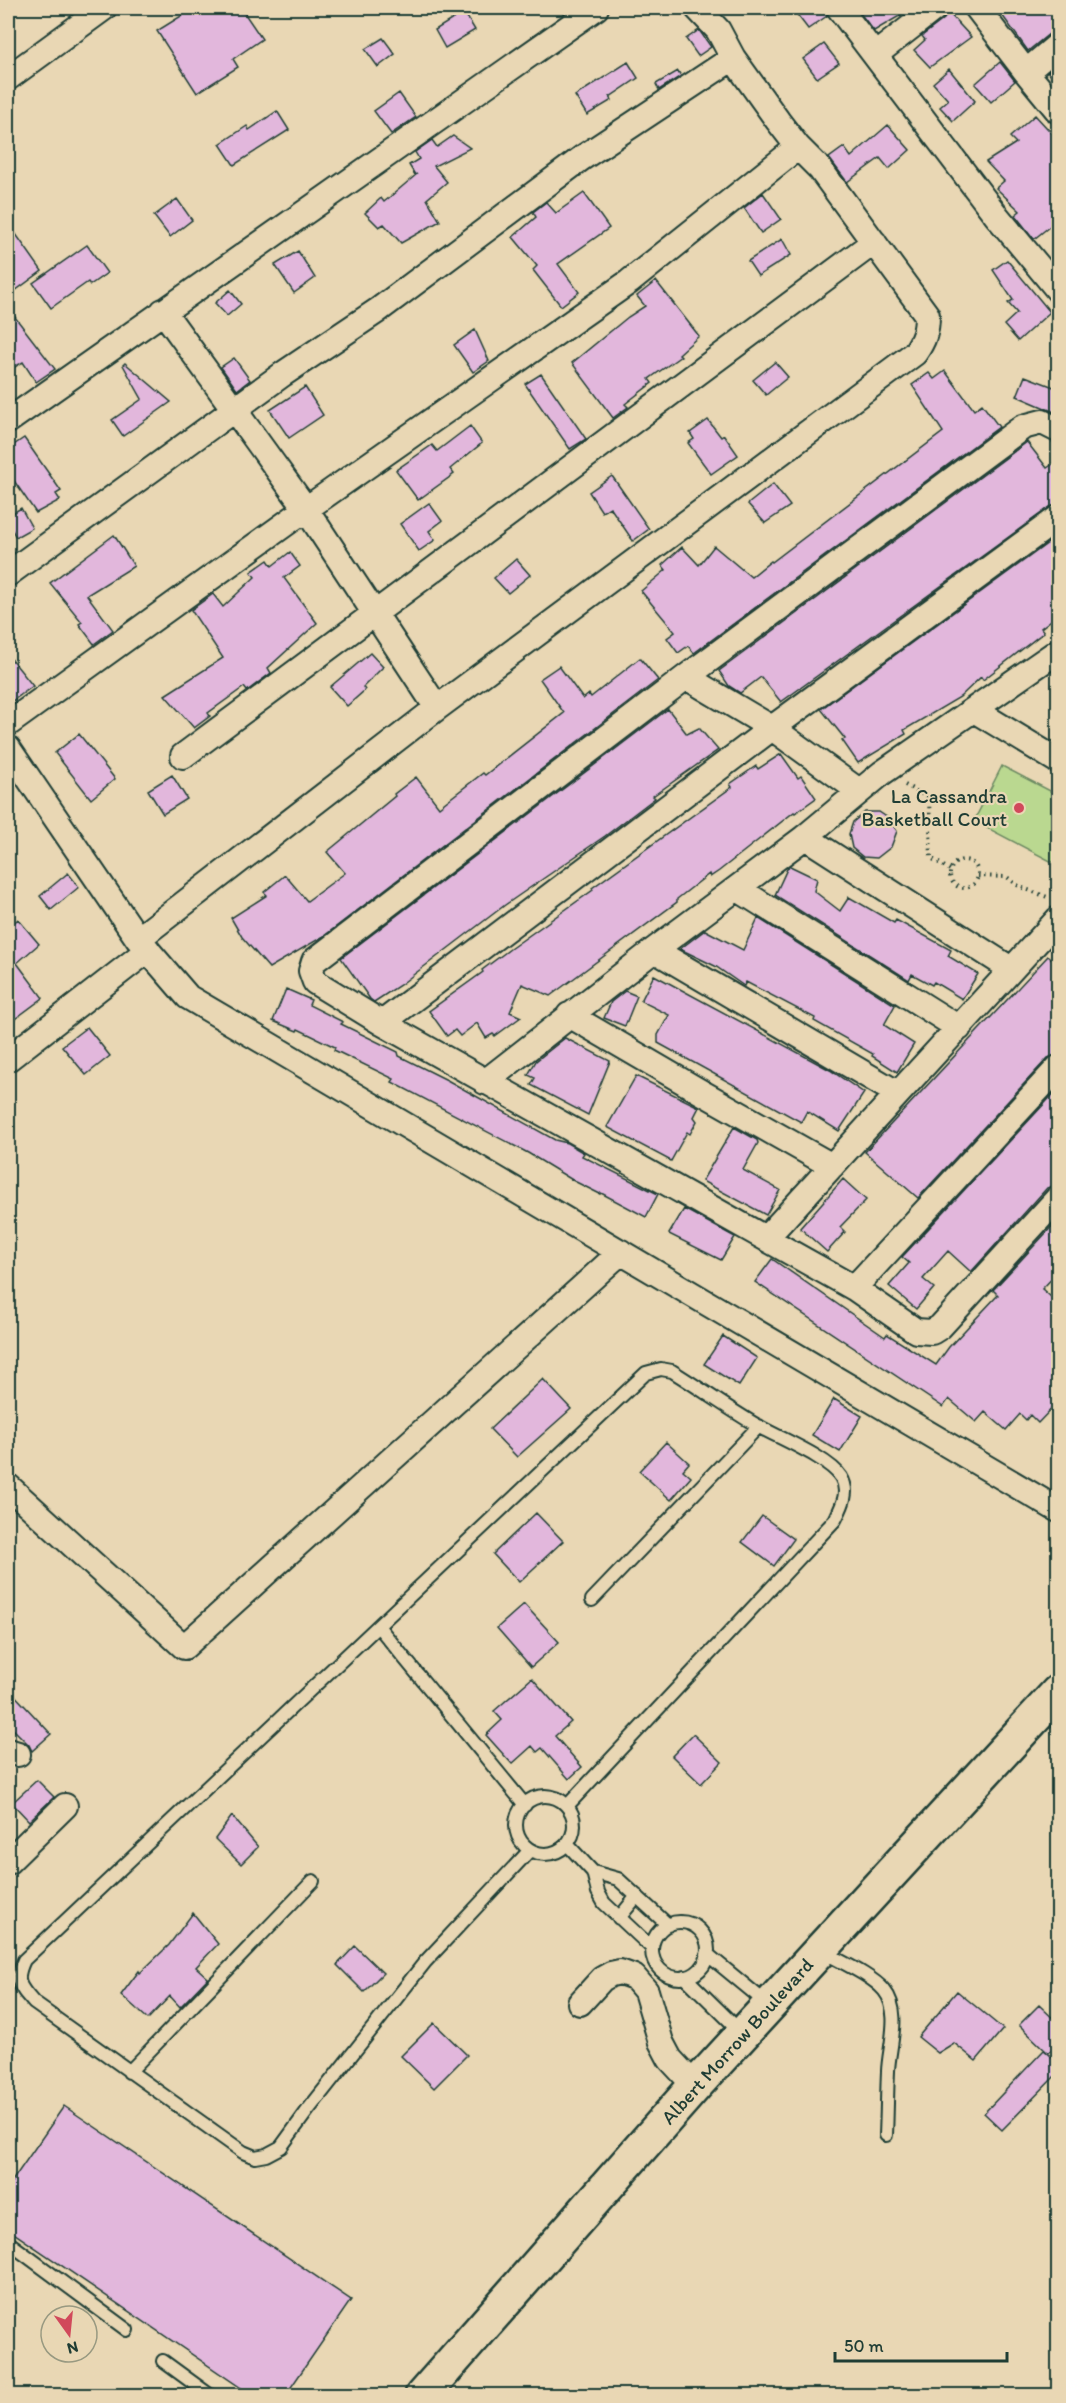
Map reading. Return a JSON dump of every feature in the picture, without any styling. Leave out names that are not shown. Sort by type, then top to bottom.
[{"type":"main road","name":"Albert Morrow Boulevard","points":[[422,2396],[695,2086],[1059,1692]]},
{"type":"street","points":[[8,78],[104,8]]},
{"type":"street","points":[[8,421],[596,8]]},
{"type":"street","points":[[8,1059],[143,945],[437,708],[915,353],[923,341],[927,329],[927,315],[820,169],[798,147],[733,58],[718,30],[697,8]]},
{"type":"street","points":[[839,8],[996,215],[1059,290]]},
{"type":"street","points":[[875,55],[935,8]]},
{"type":"street","points":[[978,8],[1026,72],[1059,111]]},
{"type":"street","points":[[1026,72],[1059,45]]},
{"type":"street","points":[[8,574],[232,410],[377,311],[582,158],[733,58]]},
{"type":"street","points":[[8,724],[306,509],[629,282],[798,147]]},
{"type":"street","points":[[183,756],[874,242]]},
{"type":"street","points":[[163,311],[232,410],[306,509],[437,708]]},
{"type":"street","points":[[1059,430],[1042,422],[1023,427],[686,677],[314,961],[311,971],[315,982],[382,1023],[854,1288],[916,1331],[932,1332],[940,1327],[1059,1198]]},
{"type":"street","points":[[382,1023],[772,728],[1059,518]]},
{"type":"street","points":[[485,1082],[569,1015],[805,837],[859,791],[1059,651]]},
{"type":"street","points":[[686,677],[772,728],[859,791]]},
{"type":"street","points":[[974,711],[1059,760]]},
{"type":"street","points":[[8,748],[143,945],[188,997],[1059,1510]]},
{"type":"street","points":[[805,837],[1011,969]]},
{"type":"street","points":[[738,889],[959,1028]]},
{"type":"street","points":[[766,1238],[1059,919]]},
{"type":"street","points":[[654,950],[897,1093]]},
{"type":"street","points":[[569,1015],[832,1166]]},
{"type":"street","points":[[854,1288],[1059,1068]]},
{"type":"street","points":[[8,1486],[184,1647],[621,1252]]},
{"type":"street","points":[[8,1862],[65,1806]]},
{"type":"street","points":[[580,2003],[602,1979],[611,1974],[620,1972],[634,1977],[646,1990],[661,2042],[670,2059],[695,2086]]},
{"type":"lane","points":[[530,1850],[425,1962],[308,2110],[281,2148],[266,2155],[255,2157],[243,2152],[34,2003],[20,1988],[17,1974],[24,1960],[646,1373],[661,1369],[672,1371],[759,1426],[826,1462],[841,1476],[845,1501],[835,1520],[567,1806]]},
{"type":"lane","points":[[592,1600],[759,1426]]},
{"type":"lane","points":[[378,1626],[525,1804]]},
{"type":"lane","points":[[546,1796],[558,1799],[567,1806],[573,1815],[573,1836],[559,1851],[540,1854],[530,1850],[522,1843],[517,1834],[516,1823],[525,1804],[535,1798],[546,1796]]},
{"type":"lane","points":[[567,1844],[593,1872],[598,1892],[604,1903],[652,1948]]},
{"type":"lane","points":[[593,1872],[618,1879],[668,1925]]},
{"type":"lane","points":[[129,2072],[313,1881]]},
{"type":"lane","points":[[619,1918],[637,1896]]},
{"type":"lane","points":[[680,1922],[692,1924],[701,1932],[707,1943],[707,1954],[704,1965],[696,1973],[685,1977],[675,1977],[665,1974],[657,1967],[652,1948],[657,1934],[668,1925],[680,1922]]},
{"type":"lane","points":[[819,1950],[884,1990],[890,2001],[893,2019],[888,2068],[886,2135]]},
{"type":"lane","points":[[707,1954],[770,2005]]},
{"type":"lane","points":[[685,1977],[743,2034]]},
{"type":"lane","points":[[8,2242],[127,2330]]},
{"type":"lane","points":[[164,2361],[211,2396]]},
{"type":"path","points":[[882,774],[929,798],[931,858],[950,870]]},
{"type":"path","points":[[968,860],[977,869],[978,876],[970,887],[958,888],[950,879],[950,870],[956,862],[968,860]]},
{"type":"path","points":[[978,876],[1006,877],[1020,887],[1059,901]]},
{"type":"green space","name":"La Cassandra Basketball Court","points":[[1002,766],[1058,795],[1058,865],[974,821]]},
{"type":"building","points":[[194,8],[241,8],[262,39],[233,59],[238,67],[197,93],[157,31]]},
{"type":"building","points":[[792,8],[825,8],[827,16],[808,29]]},
{"type":"building","points":[[856,8],[913,8],[874,31]]},
{"type":"building","points":[[997,8],[1059,8],[1059,31],[1049,34],[1028,51]]},
{"type":"building","points":[[464,12],[475,30],[445,48],[435,30]]},
{"type":"building","points":[[948,12],[971,37],[930,67],[914,50],[925,40],[922,36],[944,19]]},
{"type":"building","points":[[699,30],[711,47],[698,56],[686,39]]},
{"type":"building","points":[[383,38],[395,54],[378,67],[365,49]]},
{"type":"building","points":[[824,44],[839,63],[817,78],[803,59]]},
{"type":"building","points":[[628,62],[638,78],[610,97],[612,100],[587,115],[575,96]]},
{"type":"building","points":[[1000,62],[1015,81],[991,102],[975,84]]},
{"type":"building","points":[[1059,63],[1059,86],[1048,72]]},
{"type":"building","points":[[949,69],[975,101],[953,121],[940,107],[948,100],[933,83]]},
{"type":"building","points":[[678,71],[681,76],[659,90],[656,84]]},
{"type":"building","points":[[399,93],[416,117],[391,134],[374,111]]},
{"type":"building","points":[[277,111],[289,130],[234,165],[220,144],[247,126],[249,130]]},
{"type":"building","points":[[1035,115],[1059,141],[1059,219],[1034,239],[1015,215],[1020,211],[996,188],[1004,181],[986,162],[1016,143],[1010,137]]},
{"type":"building","points":[[888,125],[910,150],[889,169],[880,158],[847,182],[829,158],[844,147],[851,157]]},
{"type":"building","points":[[453,136],[470,148],[434,166],[447,182],[427,199],[440,221],[401,243],[384,224],[379,227],[365,213],[381,198],[384,202],[417,174],[415,175],[409,165],[419,159],[415,152],[432,140],[437,147]]},
{"type":"building","points":[[584,193],[609,228],[558,264],[579,292],[561,306],[533,270],[537,266],[513,237],[536,217],[533,212],[546,202],[556,213]]},
{"type":"building","points":[[763,193],[781,219],[761,233],[744,208]]},
{"type":"building","points":[[177,199],[192,220],[170,237],[154,216]]},
{"type":"building","points":[[8,223],[42,271],[8,296]]},
{"type":"building","points":[[782,239],[791,255],[758,276],[748,261]]},
{"type":"building","points":[[87,245],[107,273],[90,285],[88,282],[51,308],[33,283]]},
{"type":"building","points":[[298,251],[315,278],[294,293],[275,265]]},
{"type":"building","points":[[1007,260],[1050,312],[1018,341],[1004,325],[1017,313],[1008,303],[1013,300],[993,270]]},
{"type":"building","points":[[656,281],[699,336],[679,354],[681,356],[649,379],[652,383],[625,404],[628,407],[613,418],[572,363],[645,306],[637,296]]},
{"type":"building","points":[[230,290],[241,304],[227,316],[215,303]]},
{"type":"building","points":[[8,308],[55,369],[36,382],[23,362],[8,371]]},
{"type":"building","points":[[475,330],[489,361],[473,372],[454,345]]},
{"type":"building","points":[[234,358],[250,380],[237,390],[221,367]]},
{"type":"building","points":[[775,362],[788,377],[766,395],[753,380]]},
{"type":"building","points":[[125,363],[171,402],[123,436],[112,420],[142,399],[123,365]]},
{"type":"building","points":[[945,371],[974,410],[982,404],[999,427],[694,653],[688,646],[678,653],[667,638],[675,632],[641,591],[666,570],[662,565],[682,547],[699,565],[714,546],[751,577],[943,432],[912,385],[929,373],[934,379]]},
{"type":"building","points":[[541,374],[586,439],[570,449],[525,384]]},
{"type":"building","points":[[1025,376],[1059,389],[1059,414],[1017,396]]},
{"type":"building","points":[[305,387],[323,415],[289,438],[270,410]]},
{"type":"building","points":[[708,420],[721,437],[724,435],[738,455],[711,474],[688,443],[694,439],[690,433]]},
{"type":"building","points":[[470,426],[482,443],[450,469],[454,474],[418,500],[396,470],[432,445],[437,451]]},
{"type":"building","points":[[24,438],[61,491],[56,494],[60,500],[36,513],[8,472],[8,449]]},
{"type":"building","points":[[1027,442],[1047,468],[1059,460],[1059,504],[1050,507],[781,702],[761,677],[740,693],[729,686],[719,671]]},
{"type":"building","points":[[612,476],[649,529],[633,541],[610,507],[602,512],[589,492]]},
{"type":"building","points":[[773,484],[790,506],[765,523],[748,504]]},
{"type":"building","points":[[429,503],[442,521],[429,531],[435,540],[419,551],[400,524]]},
{"type":"building","points":[[21,508],[32,528],[16,537],[8,523],[8,516]]},
{"type":"building","points":[[114,535],[134,566],[87,595],[113,630],[94,644],[79,624],[82,622],[50,583]]},
{"type":"building","points":[[1059,535],[1059,614],[1041,628],[1044,632],[983,680],[981,677],[960,697],[904,730],[906,734],[858,763],[842,740],[845,739],[821,709]]},
{"type":"building","points":[[290,552],[300,566],[284,578],[317,623],[268,668],[271,673],[247,691],[244,687],[208,713],[210,716],[194,728],[165,695],[223,658],[191,610],[213,594],[223,607],[255,577],[251,572],[268,560],[272,566]]},
{"type":"building","points":[[516,559],[530,575],[508,593],[494,578]]},
{"type":"building","points":[[370,653],[383,667],[363,687],[365,690],[347,706],[330,687]]},
{"type":"building","points":[[8,655],[33,686],[8,704]]},
{"type":"building","points":[[640,658],[658,680],[324,936],[269,968],[242,937],[231,918],[267,895],[264,892],[285,875],[307,901],[345,873],[327,852],[416,777],[439,807],[483,773],[485,775],[564,713],[540,679],[559,666],[583,699],[589,694],[591,697]]},
{"type":"building","points":[[668,709],[687,734],[699,728],[718,750],[653,796],[655,798],[605,836],[505,905],[400,985],[374,1002],[370,999],[341,958]]},
{"type":"building","points":[[79,734],[115,779],[91,799],[55,753]]},
{"type":"building","points":[[781,754],[798,778],[801,776],[816,798],[794,812],[719,871],[710,877],[709,874],[677,899],[677,902],[550,996],[522,984],[510,1012],[521,1017],[495,1036],[493,1034],[486,1038],[477,1023],[460,1036],[455,1030],[447,1036],[429,1011],[483,972],[482,970],[510,949],[593,890],[592,888],[732,787],[730,784],[756,766],[758,769]]},
{"type":"building","points":[[172,775],[187,799],[163,814],[148,790]]},
{"type":"building","points":[[865,812],[879,812],[888,818],[897,831],[891,847],[877,858],[863,857],[852,848],[849,834],[853,822]]},
{"type":"building","points":[[790,866],[817,879],[814,891],[840,911],[849,897],[894,923],[896,920],[951,950],[948,956],[978,974],[962,999],[934,982],[932,985],[912,974],[909,980],[775,895]]},
{"type":"building","points":[[68,873],[79,887],[51,910],[40,896]]},
{"type":"building","points":[[758,918],[895,1005],[884,1025],[914,1044],[897,1072],[872,1056],[873,1054],[814,1021],[815,1018],[746,982],[744,986],[715,966],[680,949],[705,930],[743,950]]},
{"type":"building","points":[[18,919],[39,944],[17,963],[43,998],[8,1024],[8,928]]},
{"type":"building","points":[[1048,956],[1059,965],[1059,1054],[1048,1058],[918,1198],[865,1152]]},
{"type":"building","points":[[654,975],[830,1070],[864,1093],[839,1131],[807,1111],[801,1122],[658,1043],[658,1035],[669,1015],[641,1001]]},
{"type":"building","points":[[286,989],[311,1000],[309,1005],[343,1022],[341,1024],[398,1052],[399,1056],[555,1140],[567,1143],[584,1153],[582,1156],[658,1194],[646,1217],[574,1181],[528,1153],[392,1082],[394,1079],[334,1050],[335,1047],[298,1029],[297,1031],[273,1021]]},
{"type":"building","points":[[625,991],[637,996],[625,1026],[604,1018],[611,1002]]},
{"type":"building","points":[[87,1027],[110,1056],[86,1075],[62,1046]]},
{"type":"building","points":[[565,1038],[610,1061],[588,1115],[531,1085],[535,1078],[528,1075],[536,1061]]},
{"type":"building","points":[[636,1076],[699,1107],[694,1117],[697,1121],[690,1134],[687,1132],[671,1161],[607,1127]]},
{"type":"building","points":[[1059,1088],[1059,1184],[1047,1188],[971,1272],[948,1251],[923,1279],[934,1288],[916,1309],[889,1286],[909,1263],[902,1257]]},
{"type":"building","points":[[734,1127],[757,1140],[758,1143],[743,1170],[780,1190],[766,1215],[702,1181]]},
{"type":"building","points":[[843,1179],[866,1200],[840,1227],[845,1232],[827,1252],[800,1228]]},
{"type":"building","points":[[684,1209],[735,1237],[721,1260],[669,1234]]},
{"type":"building","points":[[1059,1219],[1059,1271],[1042,1289],[1059,1304],[1059,1401],[1038,1423],[1030,1415],[1026,1420],[1020,1414],[1006,1430],[985,1412],[976,1422],[949,1399],[943,1407],[755,1282],[772,1259],[885,1337],[887,1334],[936,1365],[949,1347],[998,1295],[993,1290]]},
{"type":"building","points":[[723,1336],[757,1358],[739,1386],[704,1364]]},
{"type":"building","points":[[543,1379],[571,1409],[517,1457],[490,1429]]},
{"type":"building","points":[[834,1399],[862,1416],[840,1452],[812,1435]]},
{"type":"building","points":[[666,1442],[689,1463],[683,1470],[691,1477],[671,1500],[639,1471]]},
{"type":"building","points":[[536,1513],[563,1541],[519,1582],[493,1554]]},
{"type":"building","points":[[762,1516],[794,1539],[774,1566],[742,1542]]},
{"type":"building","points":[[524,1604],[559,1642],[531,1667],[497,1628]]},
{"type":"building","points":[[532,1678],[571,1722],[555,1736],[582,1767],[569,1779],[542,1748],[537,1752],[532,1746],[512,1764],[486,1735],[502,1720],[494,1711]]},
{"type":"building","points":[[8,1688],[51,1734],[32,1751],[8,1724]]},
{"type":"building","points":[[693,1734],[722,1762],[701,1784],[672,1756]]},
{"type":"building","points":[[37,1780],[54,1797],[29,1821],[12,1803]]},
{"type":"building","points":[[232,1816],[258,1847],[241,1864],[215,1839]]},
{"type":"building","points":[[193,1913],[218,1944],[196,1967],[208,1978],[180,2007],[170,1996],[148,2019],[121,1995],[139,1971],[140,1973],[169,1945]]},
{"type":"building","points":[[355,1946],[383,1973],[364,1992],[337,1965]]},
{"type":"building","points":[[957,1991],[1003,2029],[976,2061],[954,2043],[938,2053],[918,2037]]},
{"type":"building","points":[[1039,2005],[1059,2024],[1059,2042],[1048,2053],[1019,2025]]},
{"type":"building","points":[[434,2023],[467,2055],[434,2088],[401,2056]]},
{"type":"building","points":[[1044,2050],[1059,2063],[1059,2072],[1002,2130],[984,2113]]},
{"type":"building","points":[[64,2106],[351,2300],[285,2396],[253,2396],[8,2229],[8,2187]]},
{"type":"place","name":"La Cassandra Basketball Court","points":[[1019,808]]}]
